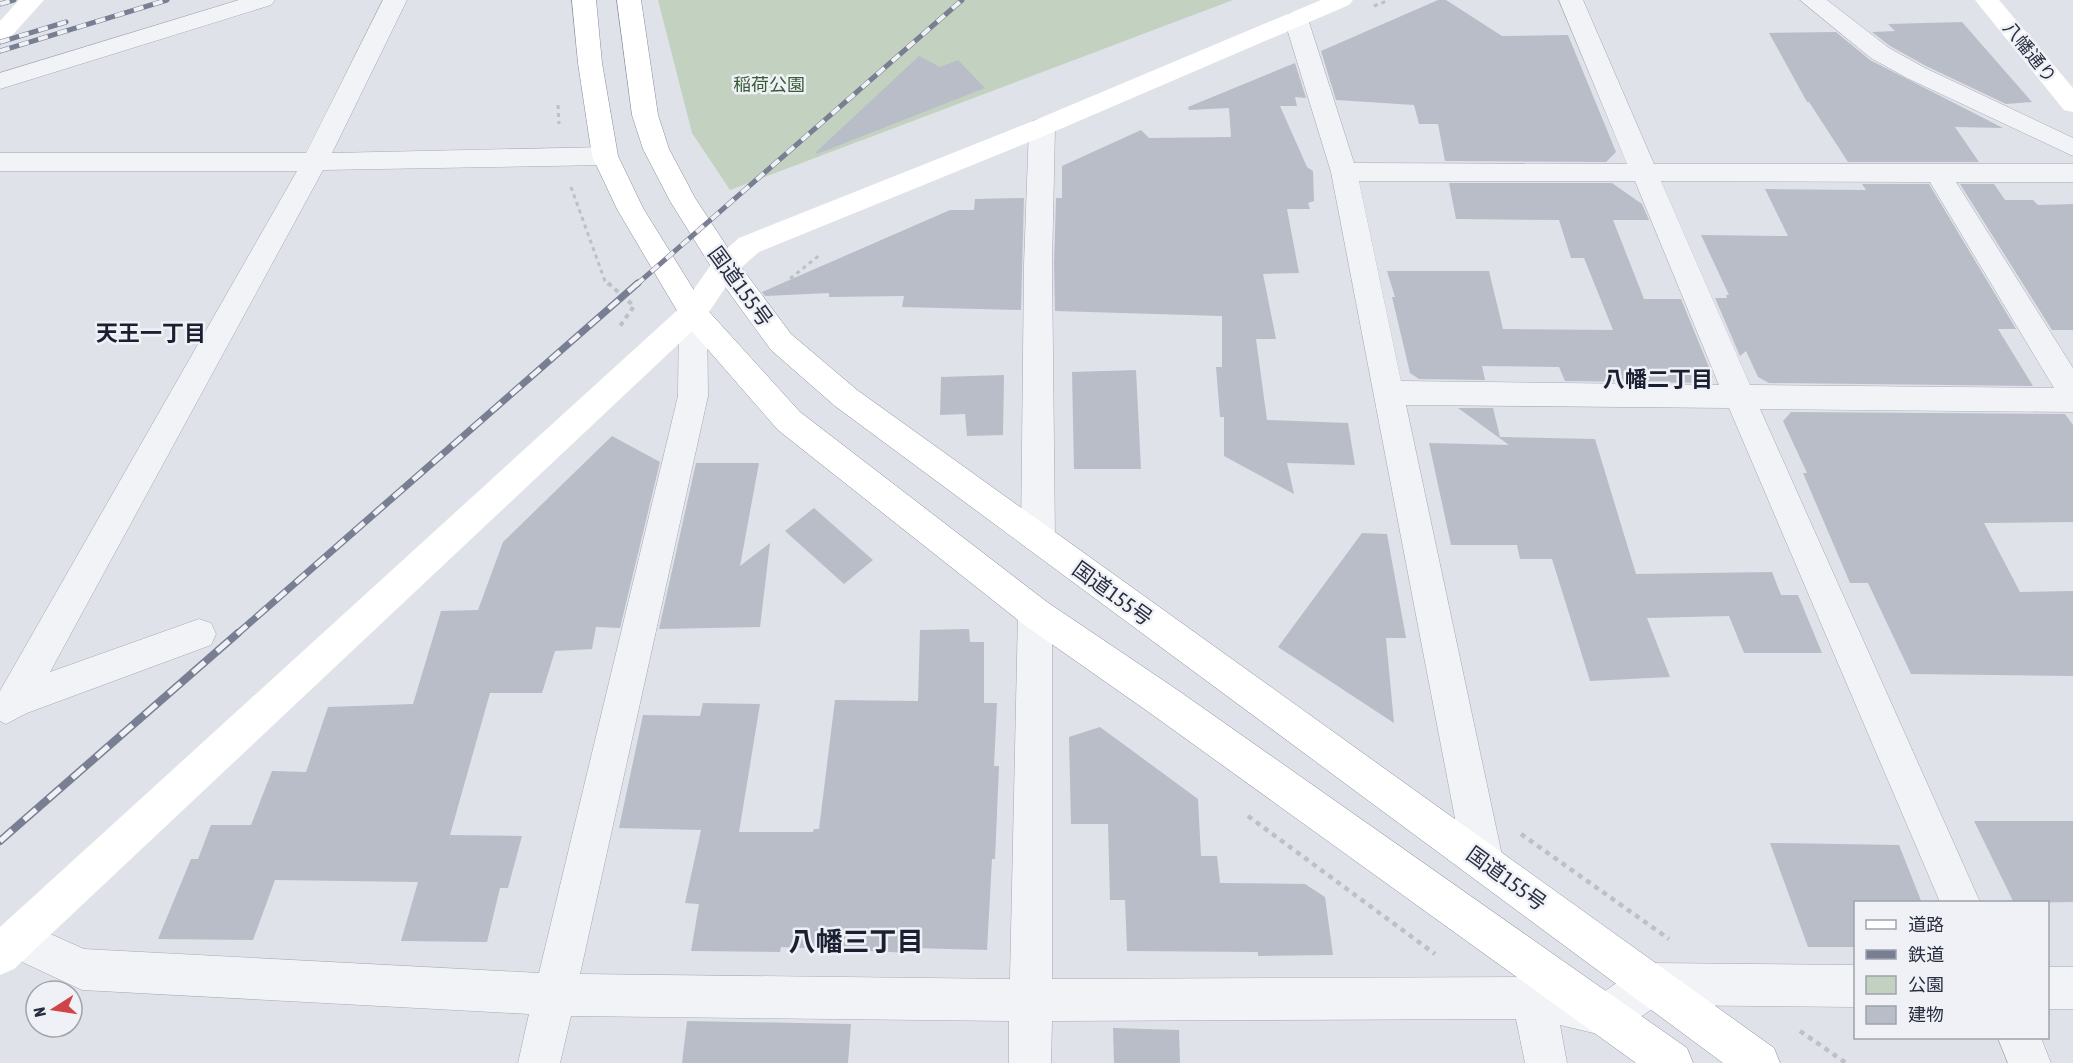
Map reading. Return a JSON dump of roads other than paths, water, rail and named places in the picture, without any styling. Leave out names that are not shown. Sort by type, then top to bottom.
[{"type":"main road","points":[[0,35],[32,0]]},
{"type":"main road","points":[[584,0],[590,63],[605,156],[630,209],[693,313],[789,421],[1035,613],[1173,708],[1672,1063]]},
{"type":"main road","name":"国道155号","points":[[629,0],[645,115],[656,149],[683,201],[725,266],[781,342],[846,398],[1759,1063]]},
{"type":"main road","points":[[8,947],[693,313],[725,266],[749,245],[1042,127],[1341,0]]},
{"type":"main road","name":"八幡通り","points":[[1987,0],[2073,104]]},
{"type":"street","points":[[0,81],[263,0]]},
{"type":"street","points":[[7,706],[315,162],[395,0]]},
{"type":"street","points":[[1571,0],[1740,398],[1959,901]]},
{"type":"street","points":[[1812,0],[1880,53],[1916,74],[2073,148]]},
{"type":"street","points":[[1832,0],[1903,51],[1946,76],[2073,138]]},
{"type":"street","points":[[1296,19],[1344,172],[1483,860]]},
{"type":"street","points":[[1038,538],[1038,266],[1042,127]]},
{"type":"street","points":[[0,162],[315,162],[605,156]]},
{"type":"street","points":[[1344,172],[2073,173]]},
{"type":"street","points":[[1937,172],[2073,393]]},
{"type":"street","points":[[539,1063],[693,396],[693,313]]},
{"type":"street","points":[[1387,393],[2073,400]]},
{"type":"street","points":[[1030,1063],[1035,613]]},
{"type":"street","points":[[7,706],[198,634]]},
{"type":"street","points":[[8,947],[82,969],[555,995],[1030,1000],[1533,998],[1605,1015],[1652,984],[1854,986]]},
{"type":"street","points":[[2049,988],[2073,988]]},
{"type":"street","points":[[1533,998],[1545,1063]]},
{"type":"street","points":[[2019,1039],[2030,1063]]},
{"type":"railway","points":[[0,4],[14,0]]},
{"type":"railway","points":[[0,51],[167,0]]},
{"type":"railway","points":[[636,285],[962,0]]},
{"type":"railway","points":[[0,42],[66,22]]},
{"type":"railway","points":[[237,634],[638,283]]},
{"type":"railway","points":[[0,841],[238,633]]},
{"type":"district","name":"天王一丁目","points":[[151,333]]},
{"type":"district","name":"八幡二丁目","points":[[1658,379]]},
{"type":"district","name":"八幡三丁目","points":[[856,941]]},
{"type":"park label","name":"稲荷公園","points":[[769,84]]}]
